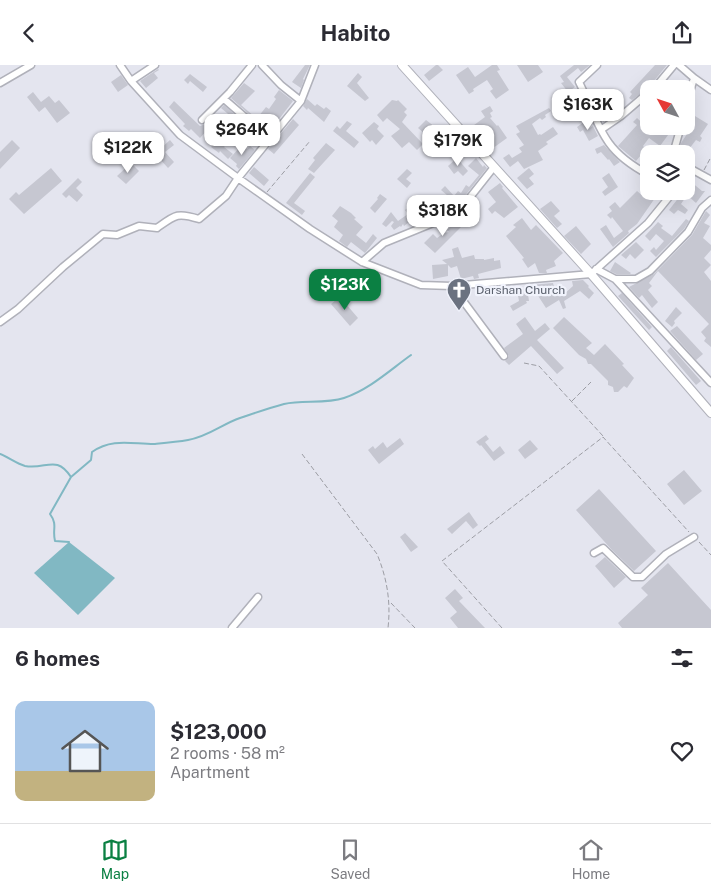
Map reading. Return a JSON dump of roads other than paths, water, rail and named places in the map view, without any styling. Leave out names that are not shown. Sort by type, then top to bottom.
[{"type":"main road","points":[[402,65],[494,167],[594,272],[711,413]]},
{"type":"street","points":[[0,83],[30,65]]},
{"type":"street","points":[[120,65],[131,81],[180,135],[238,178],[310,229],[362,262],[421,285],[452,286],[594,272],[615,279],[636,279],[650,271],[688,233],[702,208],[711,200]]},
{"type":"street","points":[[131,81],[155,65]]},
{"type":"street","points":[[202,120],[224,99],[252,65]]},
{"type":"street","points":[[262,65],[281,85],[301,101]]},
{"type":"street","points":[[0,322],[18,309],[63,267],[103,234],[117,235],[139,226],[157,228],[172,217],[184,214],[199,219],[226,196],[238,178],[301,101],[315,65]]},
{"type":"street","points":[[662,80],[674,65]]},
{"type":"street","points":[[678,65],[711,90]]},
{"type":"street","points":[[595,66],[579,82],[609,142],[619,154],[640,169]]},
{"type":"street","points":[[224,99],[270,139]]},
{"type":"street","points":[[602,129],[640,100]]},
{"type":"street","points":[[362,262],[384,243],[460,210],[494,167]]},
{"type":"street","points":[[695,172],[711,180]]},
{"type":"street","points":[[594,272],[648,223],[666,200]]},
{"type":"street","points":[[615,279],[711,383]]},
{"type":"street","points":[[452,286],[504,356]]},
{"type":"street","points":[[594,553],[603,548],[633,577],[642,577],[666,554],[694,537]]},
{"type":"street","points":[[232,628],[258,597]]},
{"type":"water","points":[[69,542],[115,578],[78,615],[34,573]]},
{"type":"waterway","points":[[71,477],[91,460],[92,452],[107,445],[114,443],[154,444],[188,440],[202,436],[240,418],[284,404],[330,401],[344,398],[371,384],[411,355]]},
{"type":"waterway","points":[[0,454],[25,466],[55,464],[66,470],[71,477],[50,514],[54,524],[55,541],[69,542]]},
{"type":"place","name":"Darshan Church","points":[[459,311]]}]
